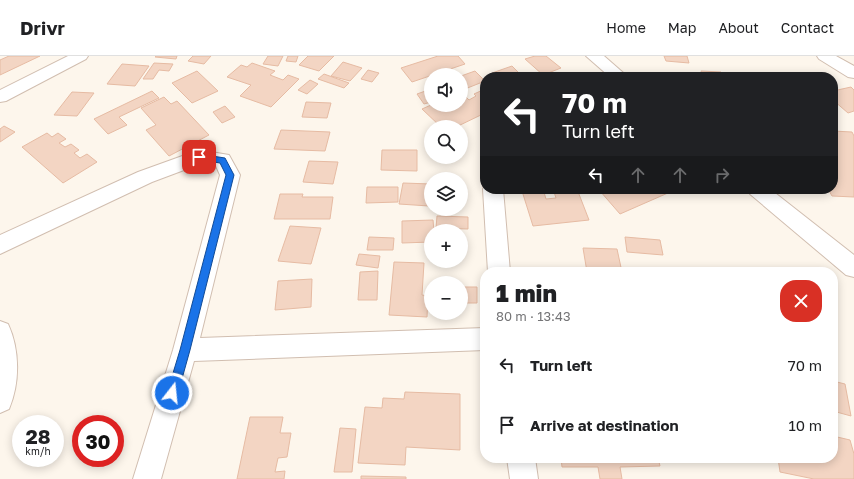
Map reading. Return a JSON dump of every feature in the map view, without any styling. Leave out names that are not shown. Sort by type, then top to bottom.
[{"type":"street","points":[[0,97],[80,56]]},
{"type":"street","points":[[594,56],[614,72]]},
{"type":"street","points":[[825,56],[854,73]]},
{"type":"street","points":[[0,245],[145,177],[199,157],[222,160],[230,175],[185,350],[147,479]]},
{"type":"street","points":[[493,194],[499,267]]},
{"type":"street","points":[[763,194],[854,268]]},
{"type":"street","points":[[0,332],[6,362],[0,400]]},
{"type":"street","points":[[185,350],[480,340]]},
{"type":"street","points":[[522,463],[524,479]]},
{"type":"building","points":[[9,56],[40,56],[0,75],[0,60]]},
{"type":"building","points":[[177,56],[176,59],[155,57]]},
{"type":"building","points":[[193,56],[211,56],[204,64],[188,61]]},
{"type":"building","points":[[268,56],[283,56],[278,66],[263,64]]},
{"type":"building","points":[[288,56],[298,56],[296,62],[286,61]]},
{"type":"building","points":[[308,56],[334,56],[319,71],[299,65]]},
{"type":"building","points":[[438,56],[458,56],[465,64],[453,68],[424,68],[424,78],[412,82],[401,68]]},
{"type":"building","points":[[535,56],[546,56],[561,68],[551,72],[540,72],[525,59]]},
{"type":"building","points":[[664,56],[687,56],[689,63],[666,61]]},
{"type":"building","points":[[343,62],[362,68],[350,81],[331,76]]},
{"type":"building","points":[[154,63],[173,64],[169,71],[159,70],[153,79],[143,79]]},
{"type":"building","points":[[252,63],[275,71],[270,75],[283,80],[288,75],[299,79],[271,107],[240,96],[251,85],[227,77],[241,65],[247,67]]},
{"type":"building","points":[[122,64],[149,66],[135,86],[107,84]]},
{"type":"building","points":[[512,66],[518,72],[495,72]]},
{"type":"building","points":[[368,70],[379,73],[372,82],[361,79]]},
{"type":"building","points":[[197,71],[218,91],[192,103],[172,83]]},
{"type":"building","points":[[475,71],[480,76],[480,83],[468,88],[468,74]]},
{"type":"building","points":[[324,74],[349,83],[344,88],[318,79]]},
{"type":"building","points":[[310,80],[318,84],[307,94],[298,90]]},
{"type":"building","points":[[851,87],[854,90],[854,111],[848,113],[838,104],[838,90]]},
{"type":"building","points":[[152,91],[159,98],[119,117],[127,125],[108,134],[94,119]]},
{"type":"building","points":[[480,91],[480,115],[468,121],[468,120],[434,120],[425,112],[468,112],[468,99],[469,100],[476,96],[474,94]]},
{"type":"building","points":[[72,92],[94,93],[77,116],[54,115]]},
{"type":"building","points":[[424,92],[424,104],[417,94]]},
{"type":"building","points":[[164,97],[171,104],[177,101],[209,135],[169,156],[146,130],[156,125],[141,108]]},
{"type":"building","points":[[306,102],[331,103],[327,118],[302,117]]},
{"type":"building","points":[[225,106],[235,117],[222,123],[213,112]]},
{"type":"building","points":[[4,126],[15,132],[0,142],[0,129]]},
{"type":"building","points":[[281,130],[330,132],[325,151],[274,149]]},
{"type":"building","points":[[838,131],[852,132],[854,136],[854,197],[832,196],[831,194],[838,194]]},
{"type":"building","points":[[47,133],[52,137],[58,133],[66,139],[59,143],[65,147],[71,144],[79,150],[74,153],[80,158],[87,154],[97,162],[63,183],[22,147]]},
{"type":"building","points":[[382,150],[417,150],[417,171],[381,170]]},
{"type":"building","points":[[309,161],[338,162],[333,184],[303,182]]},
{"type":"building","points":[[403,183],[424,184],[424,206],[399,204]]},
{"type":"building","points":[[367,187],[398,187],[398,202],[366,203]]},
{"type":"building","points":[[280,194],[303,194],[302,197],[333,197],[330,219],[274,219]]},
{"type":"building","points":[[523,194],[544,194],[546,199],[556,198],[555,194],[579,194],[589,220],[533,226]]},
{"type":"building","points":[[603,194],[666,194],[620,214]]},
{"type":"building","points":[[437,216],[468,217],[468,224],[436,224]]},
{"type":"building","points":[[433,220],[433,224],[424,224],[424,242],[402,243],[402,221]]},
{"type":"building","points":[[290,226],[321,228],[311,264],[278,261]]},
{"type":"building","points":[[369,237],[394,238],[393,250],[367,250]]},
{"type":"building","points":[[625,237],[660,240],[663,255],[627,252]]},
{"type":"building","points":[[583,248],[617,249],[621,267],[586,267]]},
{"type":"building","points":[[359,254],[380,256],[378,268],[356,265]]},
{"type":"building","points":[[394,262],[424,263],[422,295],[424,295],[424,317],[389,315]]},
{"type":"building","points":[[378,271],[377,300],[358,300],[360,272]]},
{"type":"building","points":[[312,279],[311,307],[275,310],[278,281]]},
{"type":"building","points":[[468,287],[477,287],[477,303],[468,303]]},
{"type":"building","points":[[838,382],[845,384],[851,416],[838,412]]},
{"type":"building","points":[[405,392],[460,394],[460,450],[406,447],[405,465],[358,463],[365,407],[382,408],[383,398],[404,399]]},
{"type":"building","points":[[250,417],[283,417],[280,433],[291,433],[287,457],[278,458],[275,472],[285,471],[284,479],[237,479]]},
{"type":"building","points":[[340,428],[356,429],[352,472],[334,472]]},
{"type":"building","points":[[838,437],[850,440],[854,454],[854,479],[814,479],[780,472],[779,463],[838,463]]},
{"type":"building","points":[[562,463],[659,463],[660,466],[620,467],[622,479],[600,479],[598,467],[562,467]]},
{"type":"building","points":[[361,476],[406,477],[406,479],[361,479]]},
{"type":"route","points":[[172,393],[185,350],[230,175],[222,160],[199,157]]}]
